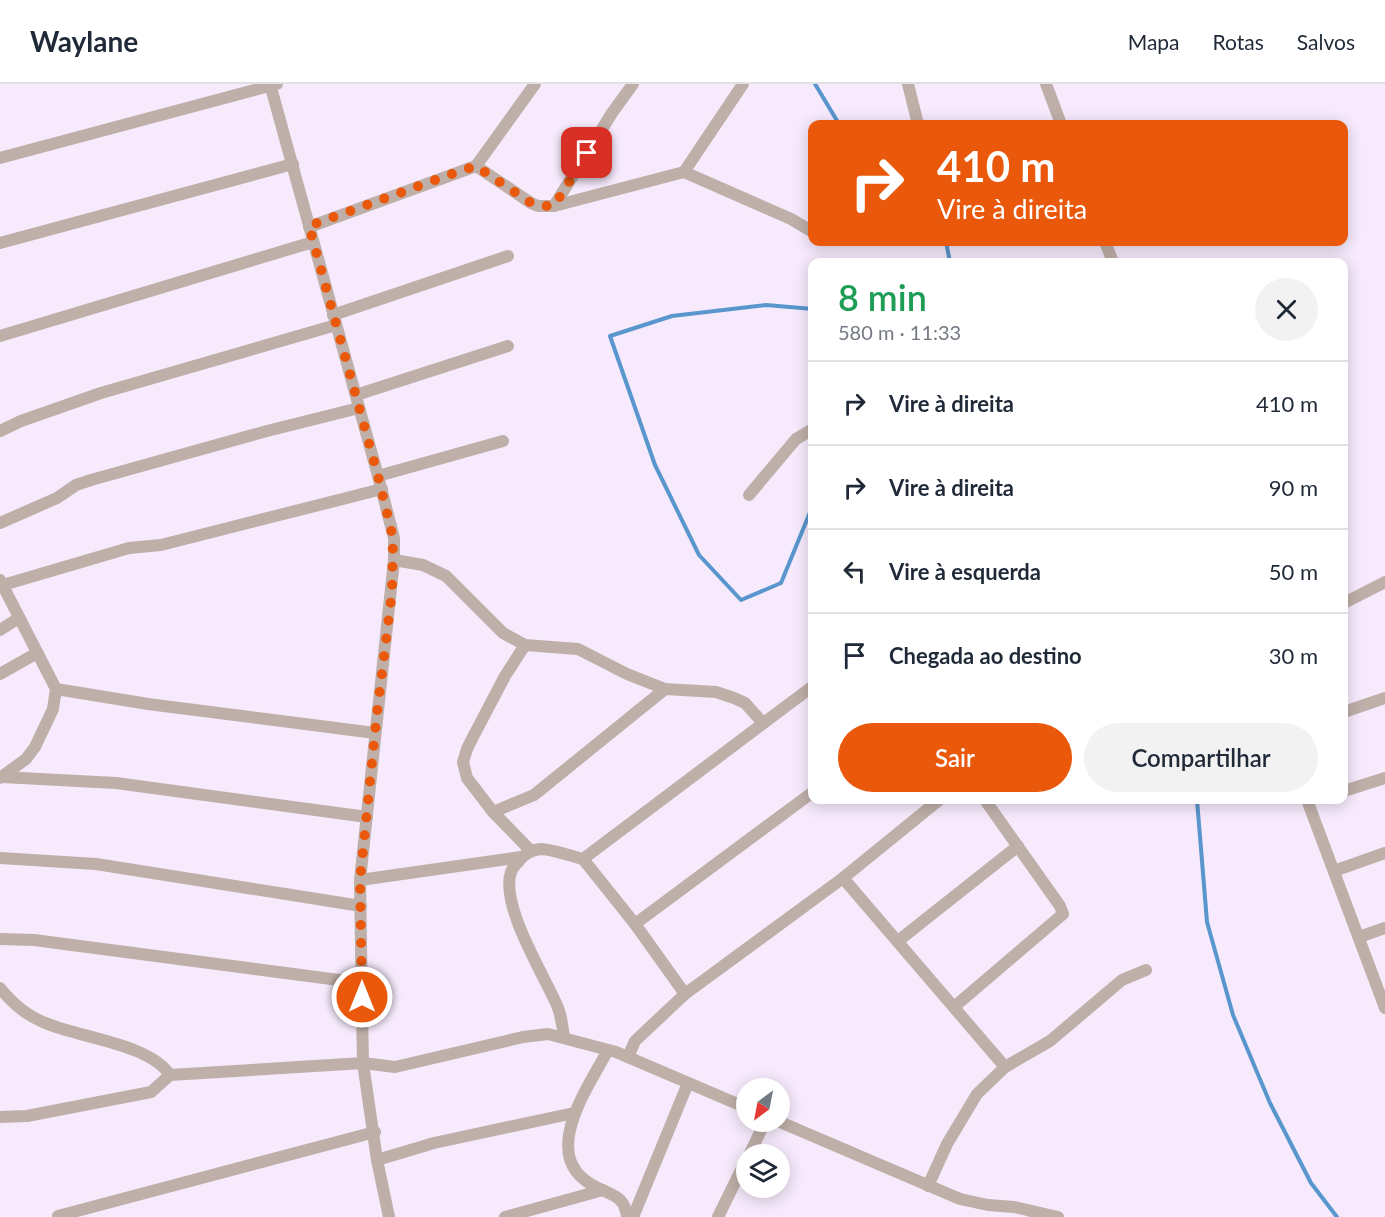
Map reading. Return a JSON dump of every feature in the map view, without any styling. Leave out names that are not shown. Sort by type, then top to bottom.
[{"type":"street","points":[[309,226],[476,166],[535,84]]},
{"type":"street","points":[[554,206],[612,113],[633,84]]},
{"type":"street","points":[[684,172],[744,84]]},
{"type":"street","points":[[908,84],[917,120]]},
{"type":"street","points":[[1046,84],[1060,120]]},
{"type":"street","points":[[0,158],[273,85],[313,242],[382,489],[393,538],[392,592],[360,880],[363,1063],[375,1132],[377,1160],[389,1217]]},
{"type":"street","points":[[0,243],[293,164]]},
{"type":"street","points":[[476,166],[538,206],[554,206],[684,172],[791,219],[808,229]]},
{"type":"street","points":[[0,336],[313,242]]},
{"type":"street","points":[[0,431],[21,421],[101,393],[335,320],[508,256]]},
{"type":"street","points":[[0,523],[57,498],[76,485],[267,431],[357,402],[508,346]]},
{"type":"street","points":[[749,495],[796,439],[808,432]]},
{"type":"street","points":[[378,476],[503,441]]},
{"type":"street","points":[[1,777],[26,759],[35,747],[53,709],[56,689],[2,582],[129,548],[161,545],[382,489]]},
{"type":"street","points":[[394,560],[423,565],[446,576],[503,633],[525,645],[578,649],[627,674],[664,689],[716,692],[745,704],[763,723]]},
{"type":"street","points":[[1348,601],[1385,582]]},
{"type":"street","points":[[0,630],[19,618]]},
{"type":"street","points":[[525,645],[505,676],[474,735],[463,762],[467,778],[526,854]]},
{"type":"street","points":[[0,674],[37,653]]},
{"type":"street","points":[[56,689],[148,704],[375,733]]},
{"type":"street","points":[[493,812],[534,795],[664,689]]},
{"type":"street","points":[[583,859],[808,690]]},
{"type":"street","points":[[1348,711],[1385,698]]},
{"type":"street","points":[[1,777],[116,783],[367,817]]},
{"type":"street","points":[[1348,789],[1385,778]]},
{"type":"street","points":[[635,924],[808,796]]},
{"type":"street","points":[[628,1057],[635,1041],[686,994],[843,878],[934,804]]},
{"type":"street","points":[[954,1007],[1063,914],[1060,906],[988,804]]},
{"type":"street","points":[[1311,804],[1385,1007]]},
{"type":"street","points":[[898,941],[1018,846]]},
{"type":"street","points":[[360,880],[526,854],[542,849],[583,859],[635,924],[686,994]]},
{"type":"street","points":[[1334,871],[1385,853]]},
{"type":"street","points":[[526,854],[511,872],[509,890],[519,925],[556,1003],[562,1019],[564,1036]]},
{"type":"street","points":[[0,858],[96,864],[361,906]]},
{"type":"street","points":[[843,878],[1005,1067]]},
{"type":"street","points":[[1359,937],[1385,928]]},
{"type":"street","points":[[0,939],[34,940],[362,983]]},
{"type":"street","points":[[928,1186],[947,1144],[977,1094],[1005,1067],[1050,1041],[1122,980],[1146,970]]},
{"type":"street","points":[[0,988],[26,1013],[45,1023],[146,1054],[163,1065],[170,1075]]},
{"type":"street","points":[[0,1117],[27,1116],[151,1092],[170,1075],[363,1063],[395,1067],[523,1037],[548,1034],[564,1036],[628,1057],[736,1103]]},
{"type":"street","points":[[608,1050],[574,1113],[569,1136],[570,1163],[587,1183],[613,1193],[621,1202],[627,1217]]},
{"type":"street","points":[[633,1217],[688,1083]]},
{"type":"street","points":[[377,1160],[434,1143],[574,1113]]},
{"type":"street","points":[[790,1126],[960,1199],[988,1205],[1014,1207],[1058,1217]]},
{"type":"street","points":[[58,1216],[375,1132]]},
{"type":"street","points":[[718,1217],[736,1181]]},
{"type":"street","points":[[505,1217],[603,1191]]},
{"type":"waterway","points":[[815,84],[837,120]]},
{"type":"waterway","points":[[947,246],[949,258]]},
{"type":"waterway","points":[[808,309],[766,305],[672,316],[610,336],[655,465],[699,555],[741,600],[781,583],[808,517]]},
{"type":"waterway","points":[[1197,804],[1207,922],[1233,1015],[1270,1103],[1311,1183],[1337,1217]]},
{"type":"route","points":[[362,997],[360,880],[392,592],[393,538],[309,226],[476,166],[531,203],[538,206],[554,206],[587,153]]}]
